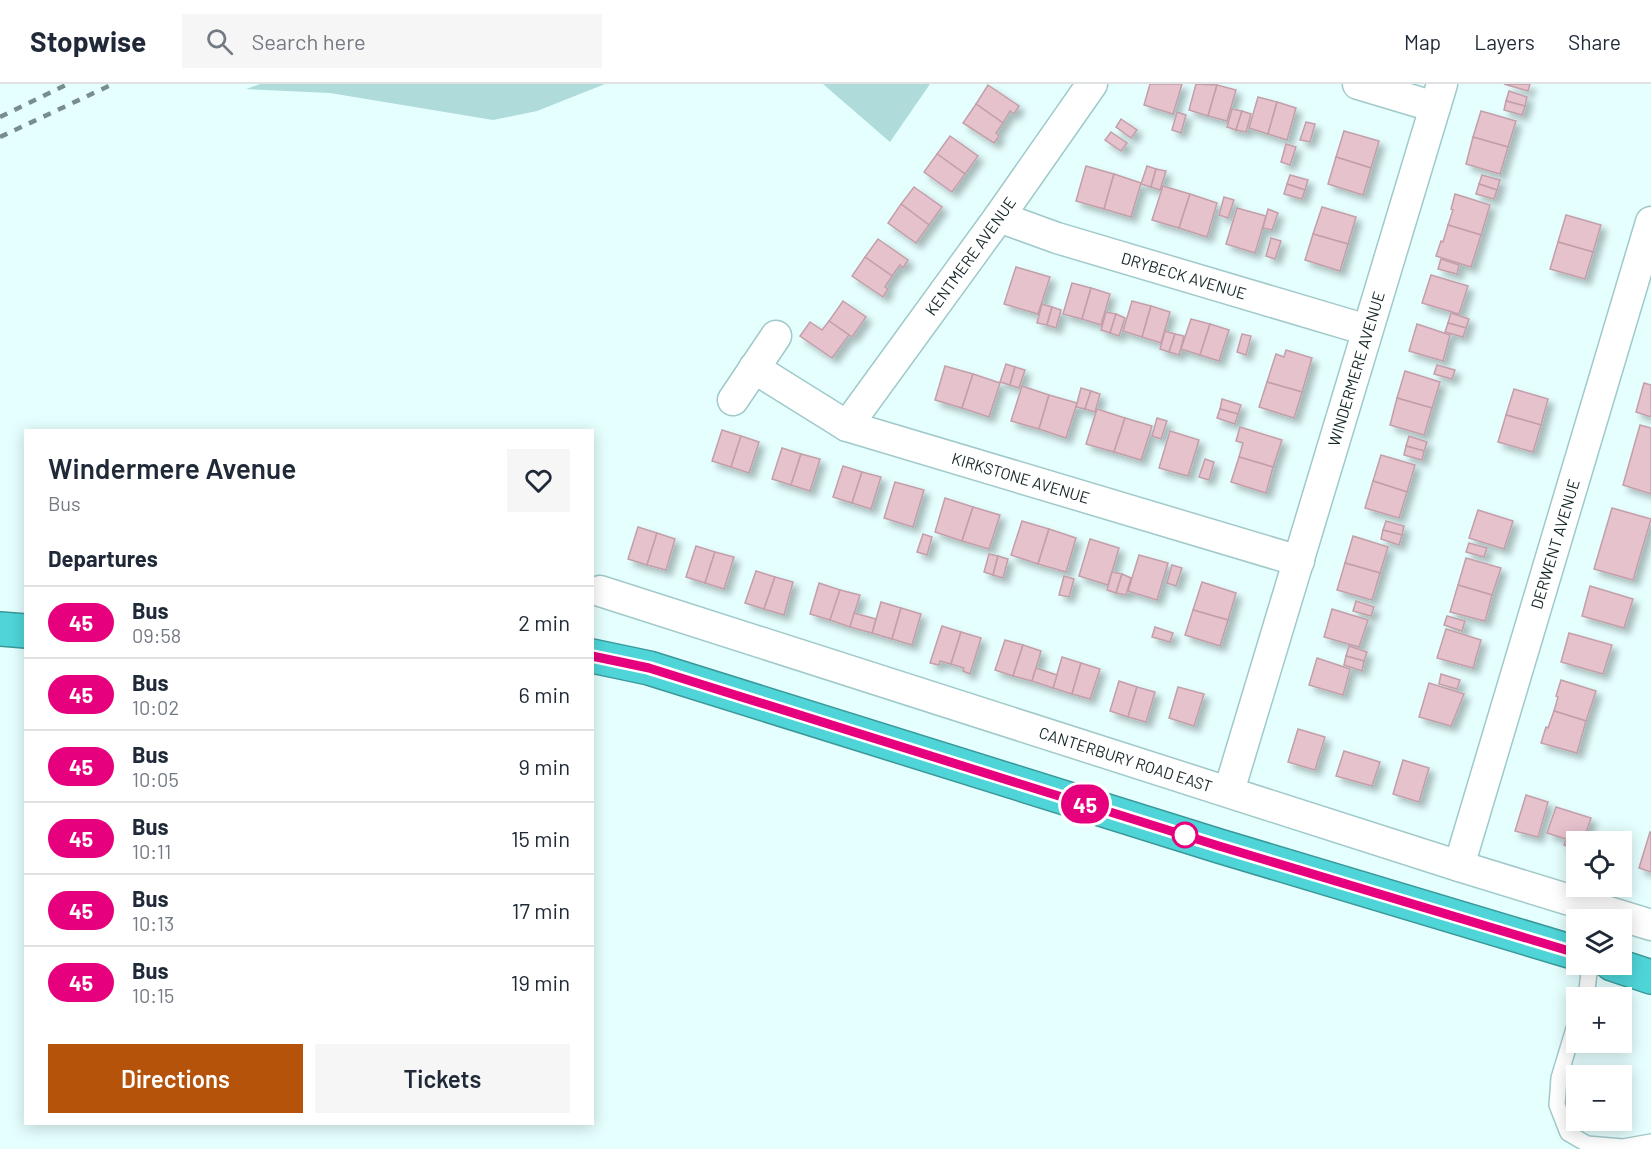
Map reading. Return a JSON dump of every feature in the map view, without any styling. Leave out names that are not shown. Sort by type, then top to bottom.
[{"type":"highway","points":[[0,629],[24,631]]},
{"type":"highway","points":[[594,656],[649,668],[1566,951]]},
{"type":"highway","points":[[1632,971],[1651,977]]},
{"type":"street","name":"KENTMERE AVENUE","points":[[847,426],[999,217],[1092,84]]},
{"type":"street","points":[[1358,84],[1439,95]]},
{"type":"street","name":"WINDERMERE AVENUE","points":[[1229,791],[1439,95]]},
{"type":"street","name":"DRYBECK AVENUE","points":[[999,217],[1057,238],[1368,330]]},
{"type":"street","name":"DERWENT AVENUE","points":[[1459,866],[1651,222]]},
{"type":"street","points":[[733,400],[776,336]]},
{"type":"street","name":"KIRKSTONE AVENUE","points":[[754,368],[847,426],[1299,561]]},
{"type":"street","name":"CANTERBURY ROAD EAST","points":[[600,591],[1459,866],[1651,925]]},
{"type":"lane","points":[[1567,1053],[1559,1078],[1557,1105],[1568,1133],[1587,1144],[1623,1147],[1651,1142]]},
{"type":"shaded area","points":[[260,84],[605,84],[537,111],[493,120],[330,93],[246,89]]},
{"type":"shaded area","points":[[823,84],[930,84],[890,142]]},
{"type":"building","points":[[1150,84],[1182,84],[1173,114],[1144,105]]},
{"type":"building","points":[[1196,84],[1217,85],[1208,116],[1189,110]]},
{"type":"building","points":[[1504,84],[1530,84],[1528,91]]},
{"type":"building","points":[[988,85],[1019,106],[1014,114],[1010,111],[1003,123],[976,104]]},
{"type":"building","points":[[1217,85],[1236,90],[1227,121],[1208,116]]},
{"type":"building","points":[[1509,91],[1527,97],[1525,106],[1506,101]]},
{"type":"building","points":[[1258,97],[1277,102],[1268,134],[1249,128]]},
{"type":"building","points":[[1506,101],[1525,106],[1522,115],[1504,110]]},
{"type":"building","points":[[1277,102],[1296,108],[1287,140],[1268,134]]},
{"type":"building","points":[[976,104],[1003,123],[996,133],[999,136],[994,143],[963,123]]},
{"type":"building","points":[[1232,109],[1242,111],[1236,130],[1227,127]]},
{"type":"building","points":[[1242,111],[1251,114],[1246,132],[1236,130]]},
{"type":"building","points":[[1481,111],[1516,121],[1508,147],[1473,137]]},
{"type":"building","points":[[1177,112],[1186,115],[1181,133],[1172,130]]},
{"type":"building","points":[[1121,119],[1137,130],[1131,138],[1116,127]]},
{"type":"building","points":[[1306,122],[1315,124],[1310,142],[1300,140]]},
{"type":"building","points":[[1344,131],[1379,141],[1371,168],[1336,157]]},
{"type":"building","points":[[1111,132],[1127,143],[1121,151],[1105,140]]},
{"type":"building","points":[[950,136],[978,156],[965,174],[937,154]]},
{"type":"building","points":[[1473,137],[1508,147],[1500,174],[1466,164]]},
{"type":"building","points":[[1286,144],[1296,147],[1290,165],[1281,162]]},
{"type":"building","points":[[937,154],[965,174],[952,192],[924,172]]},
{"type":"building","points":[[1336,157],[1371,168],[1363,195],[1328,184]]},
{"type":"building","points":[[1086,166],[1114,174],[1104,209],[1076,201]]},
{"type":"building","points":[[1147,166],[1156,169],[1151,187],[1141,184]]},
{"type":"building","points":[[1156,169],[1166,171],[1160,190],[1151,187]]},
{"type":"building","points":[[1114,174],[1141,183],[1131,217],[1104,209]]},
{"type":"building","points":[[1290,175],[1308,180],[1305,190],[1287,184]]},
{"type":"building","points":[[1482,175],[1500,180],[1497,190],[1479,184]]},
{"type":"building","points":[[1287,184],[1305,190],[1302,199],[1284,194]]},
{"type":"building","points":[[1479,184],[1497,190],[1494,199],[1476,194]]},
{"type":"building","points":[[1163,186],[1190,194],[1179,228],[1152,220]]},
{"type":"building","points":[[914,187],[942,207],[929,225],[901,204]]},
{"type":"building","points":[[1190,194],[1217,203],[1207,237],[1179,228]]},
{"type":"building","points":[[1455,194],[1490,205],[1481,235],[1448,225]]},
{"type":"building","points":[[1224,197],[1234,200],[1228,218],[1219,215]]},
{"type":"building","points":[[901,204],[929,225],[916,243],[888,223]]},
{"type":"building","points":[[1322,207],[1356,217],[1348,244],[1313,234]]},
{"type":"building","points":[[1237,208],[1266,216],[1255,253],[1226,244]]},
{"type":"building","points":[[1268,209],[1278,213],[1272,230],[1263,228]]},
{"type":"building","points":[[1566,215],[1601,225],[1593,252],[1558,242]]},
{"type":"building","points":[[1448,225],[1481,235],[1471,267],[1436,256]]},
{"type":"building","points":[[1313,234],[1348,244],[1340,271],[1305,260]]},
{"type":"building","points":[[1271,238],[1281,241],[1275,259],[1266,256]]},
{"type":"building","points":[[878,239],[908,260],[903,268],[900,265],[892,276],[865,257]]},
{"type":"building","points":[[1558,242],[1593,252],[1585,279],[1550,269]]},
{"type":"building","points":[[865,257],[892,276],[885,287],[888,289],[883,297],[852,276]]},
{"type":"building","points":[[1441,259],[1459,265],[1457,274],[1438,269]]},
{"type":"building","points":[[1016,267],[1050,277],[1038,314],[1004,304]]},
{"type":"building","points":[[1431,275],[1468,286],[1459,314],[1422,303]]},
{"type":"building","points":[[1072,283],[1091,288],[1082,319],[1063,314]]},
{"type":"building","points":[[1091,288],[1110,294],[1101,325],[1082,319]]},
{"type":"building","points":[[843,301],[866,317],[852,337],[829,321]]},
{"type":"building","points":[[1132,301],[1151,306],[1142,337],[1123,331]]},
{"type":"building","points":[[1042,304],[1052,307],[1047,325],[1037,323]]},
{"type":"building","points":[[1151,306],[1170,312],[1161,343],[1142,337]]},
{"type":"building","points":[[1052,307],[1061,310],[1056,328],[1047,325]]},
{"type":"building","points":[[1106,312],[1116,314],[1110,333],[1101,330]]},
{"type":"building","points":[[1451,313],[1469,319],[1466,328],[1448,323]]},
{"type":"building","points":[[1116,314],[1125,318],[1119,336],[1110,333]]},
{"type":"building","points":[[1191,319],[1210,324],[1200,355],[1181,349]]},
{"type":"building","points":[[829,321],[849,335],[832,358],[800,336],[810,322],[822,330]]},
{"type":"building","points":[[1448,323],[1466,328],[1463,337],[1445,332]]},
{"type":"building","points":[[1210,324],[1229,330],[1219,361],[1200,355]]},
{"type":"building","points":[[1417,324],[1450,335],[1443,361],[1409,351]]},
{"type":"building","points":[[1165,331],[1175,334],[1169,352],[1160,349]]},
{"type":"building","points":[[1175,334],[1184,336],[1179,355],[1169,352]]},
{"type":"building","points":[[1242,334],[1251,336],[1246,355],[1237,352]]},
{"type":"building","points":[[1286,350],[1312,358],[1302,392],[1267,382],[1276,354],[1284,357]]},
{"type":"building","points":[[1006,364],[1015,367],[1010,385],[1000,382]]},
{"type":"building","points":[[1437,365],[1455,370],[1452,379],[1434,374]]},
{"type":"building","points":[[945,366],[973,374],[962,408],[935,400]]},
{"type":"building","points":[[1015,367],[1025,370],[1019,388],[1010,385]]},
{"type":"building","points":[[1405,371],[1440,382],[1432,408],[1397,398]]},
{"type":"building","points":[[973,374],[1000,383],[989,417],[962,408]]},
{"type":"building","points":[[1267,382],[1302,392],[1294,418],[1259,407]]},
{"type":"building","points":[[1644,383],[1651,385],[1651,417],[1636,412]]},
{"type":"building","points":[[1022,386],[1049,395],[1039,429],[1011,421]]},
{"type":"building","points":[[1081,388],[1091,391],[1085,409],[1076,407]]},
{"type":"building","points":[[1514,389],[1548,399],[1541,425],[1506,415]]},
{"type":"building","points":[[1091,391],[1100,394],[1095,412],[1085,409]]},
{"type":"building","points":[[1049,395],[1077,403],[1066,438],[1039,429]]},
{"type":"building","points":[[1397,398],[1432,408],[1424,435],[1390,425]]},
{"type":"building","points":[[1222,399],[1241,405],[1238,414],[1220,409]]},
{"type":"building","points":[[1097,409],[1125,418],[1114,452],[1086,444]]},
{"type":"building","points":[[1220,409],[1238,414],[1235,424],[1217,418]]},
{"type":"building","points":[[1506,415],[1541,425],[1533,452],[1498,442]]},
{"type":"building","points":[[1125,418],[1152,426],[1141,460],[1114,452]]},
{"type":"building","points":[[1157,418],[1167,421],[1161,439],[1152,436]]},
{"type":"building","points":[[1640,425],[1651,428],[1651,494],[1623,485]]},
{"type":"building","points":[[1240,427],[1282,440],[1273,467],[1239,457],[1243,443],[1236,441]]},
{"type":"building","points":[[722,430],[741,436],[731,467],[712,461]]},
{"type":"building","points":[[1170,431],[1199,440],[1188,476],[1159,468]]},
{"type":"building","points":[[741,436],[759,442],[749,473],[731,467]]},
{"type":"building","points":[[1409,436],[1427,442],[1424,451],[1406,446]]},
{"type":"building","points":[[1406,446],[1424,451],[1422,460],[1404,455]]},
{"type":"building","points":[[782,448],[801,454],[791,485],[772,479]]},
{"type":"building","points":[[801,454],[820,459],[810,491],[791,485]]},
{"type":"building","points":[[1381,455],[1415,465],[1407,492],[1373,481]]},
{"type":"building","points":[[1239,457],[1273,467],[1266,493],[1231,482]]},
{"type":"building","points":[[1205,459],[1214,462],[1209,480],[1199,477]]},
{"type":"building","points":[[843,466],[862,472],[852,503],[833,497]]},
{"type":"building","points":[[862,472],[881,477],[871,509],[852,503]]},
{"type":"building","points":[[1373,481],[1407,492],[1399,518],[1365,508]]},
{"type":"building","points":[[895,482],[924,490],[913,527],[884,518]]},
{"type":"building","points":[[945,498],[973,507],[962,541],[935,532]]},
{"type":"building","points":[[973,507],[1000,515],[989,549],[962,541]]},
{"type":"building","points":[[1612,508],[1651,519],[1633,580],[1594,569]]},
{"type":"building","points":[[1478,510],[1513,521],[1504,549],[1469,538]]},
{"type":"building","points":[[1022,521],[1049,529],[1038,564],[1011,555]]},
{"type":"building","points":[[1386,521],[1404,526],[1402,535],[1383,530]]},
{"type":"building","points":[[638,527],[657,533],[647,565],[628,559]]},
{"type":"building","points":[[1049,529],[1076,538],[1066,572],[1038,564]]},
{"type":"building","points":[[1383,530],[1402,535],[1399,545],[1381,539]]},
{"type":"building","points":[[657,533],[675,539],[666,570],[647,565]]},
{"type":"building","points":[[923,534],[932,537],[927,555],[917,552]]},
{"type":"building","points":[[1353,536],[1388,547],[1380,573],[1345,563]]},
{"type":"building","points":[[1090,539],[1119,548],[1108,585],[1079,576]]},
{"type":"building","points":[[1469,543],[1487,548],[1484,557],[1466,552]]},
{"type":"building","points":[[696,546],[715,552],[705,583],[686,577]]},
{"type":"building","points":[[715,552],[734,557],[724,589],[705,583]]},
{"type":"building","points":[[989,554],[998,556],[993,575],[984,572]]},
{"type":"building","points":[[1139,555],[1168,563],[1157,600],[1128,591]]},
{"type":"building","points":[[998,556],[1008,559],[1003,578],[993,575]]},
{"type":"building","points":[[1466,558],[1501,568],[1492,595],[1458,585]]},
{"type":"building","points":[[1345,563],[1380,573],[1372,600],[1337,590]]},
{"type":"building","points":[[1172,565],[1182,568],[1176,586],[1167,583]]},
{"type":"building","points":[[756,571],[775,577],[764,609],[745,603]]},
{"type":"building","points":[[1112,572],[1122,574],[1116,593],[1107,590]]},
{"type":"building","points":[[1122,574],[1131,578],[1126,595],[1116,593]]},
{"type":"building","points":[[1064,576],[1074,579],[1069,597],[1059,595]]},
{"type":"building","points":[[775,577],[793,582],[784,615],[764,609]]},
{"type":"building","points":[[1202,582],[1236,593],[1228,620],[1193,610]]},
{"type":"building","points":[[819,583],[840,590],[830,620],[810,614]]},
{"type":"building","points":[[1458,585],[1492,595],[1485,621],[1450,612]]},
{"type":"building","points":[[1590,586],[1633,599],[1624,628],[1582,616]]},
{"type":"building","points":[[840,590],[860,595],[850,627],[830,620]]},
{"type":"building","points":[[1356,601],[1374,607],[1371,616],[1353,611]]},
{"type":"building","points":[[881,602],[901,608],[892,639],[872,633]]},
{"type":"building","points":[[901,608],[921,614],[912,645],[892,639]]},
{"type":"building","points":[[1332,609],[1368,620],[1359,647],[1324,637]]},
{"type":"building","points":[[1193,610],[1228,620],[1220,646],[1185,635]]},
{"type":"building","points":[[854,613],[876,619],[872,633],[850,627]]},
{"type":"building","points":[[1447,616],[1465,621],[1462,631],[1444,625]]},
{"type":"building","points":[[942,626],[961,632],[951,664],[940,661],[939,665],[930,663]]},
{"type":"building","points":[[1155,627],[1173,633],[1170,642],[1152,637]]},
{"type":"building","points":[[1446,629],[1481,640],[1473,668],[1437,658]]},
{"type":"building","points":[[961,632],[981,638],[970,674],[963,671],[964,668],[951,664]]},
{"type":"building","points":[[1569,633],[1612,645],[1603,674],[1561,662]]},
{"type":"building","points":[[1005,640],[1023,645],[1013,676],[995,670]]},
{"type":"building","points":[[1023,645],[1041,651],[1032,681],[1013,676]]},
{"type":"building","points":[[1349,646],[1367,652],[1364,661],[1346,656]]},
{"type":"building","points":[[1346,656],[1364,661],[1362,671],[1344,665]]},
{"type":"building","points":[[1062,657],[1081,663],[1072,694],[1053,688]]},
{"type":"building","points":[[1317,658],[1350,669],[1343,695],[1309,685]]},
{"type":"building","points":[[1081,663],[1100,669],[1090,699],[1072,694]]},
{"type":"building","points":[[1036,668],[1057,675],[1053,688],[1032,681]]},
{"type":"building","points":[[1441,674],[1460,680],[1457,689],[1439,684]]},
{"type":"building","points":[[1561,680],[1596,691],[1586,721],[1554,711]]},
{"type":"building","points":[[1119,681],[1137,687],[1128,717],[1110,711]]},
{"type":"building","points":[[1429,683],[1464,694],[1451,726],[1419,717]]},
{"type":"building","points":[[1137,687],[1155,692],[1146,722],[1128,717]]},
{"type":"building","points":[[1178,687],[1204,694],[1194,726],[1169,718]]},
{"type":"building","points":[[1554,711],[1586,721],[1577,753],[1541,743]]},
{"type":"building","points":[[1298,729],[1325,737],[1315,770],[1288,762]]},
{"type":"building","points":[[1344,751],[1380,762],[1372,786],[1336,776]]},
{"type":"building","points":[[1403,760],[1429,768],[1419,802],[1393,794]]},
{"type":"building","points":[[1526,795],[1548,802],[1538,837],[1515,831]]},
{"type":"building","points":[[1556,807],[1591,818],[1587,831],[1566,831],[1566,839],[1547,833]]},
{"type":"building","points":[[1651,833],[1651,872],[1639,868]]},
{"type":"railway","points":[[0,117],[68,84]]},
{"type":"railway","points":[[0,137],[113,84]]},
{"type":"bus line","name":"45","points":[[594,656],[649,668],[1219,846],[1566,950]]}]
